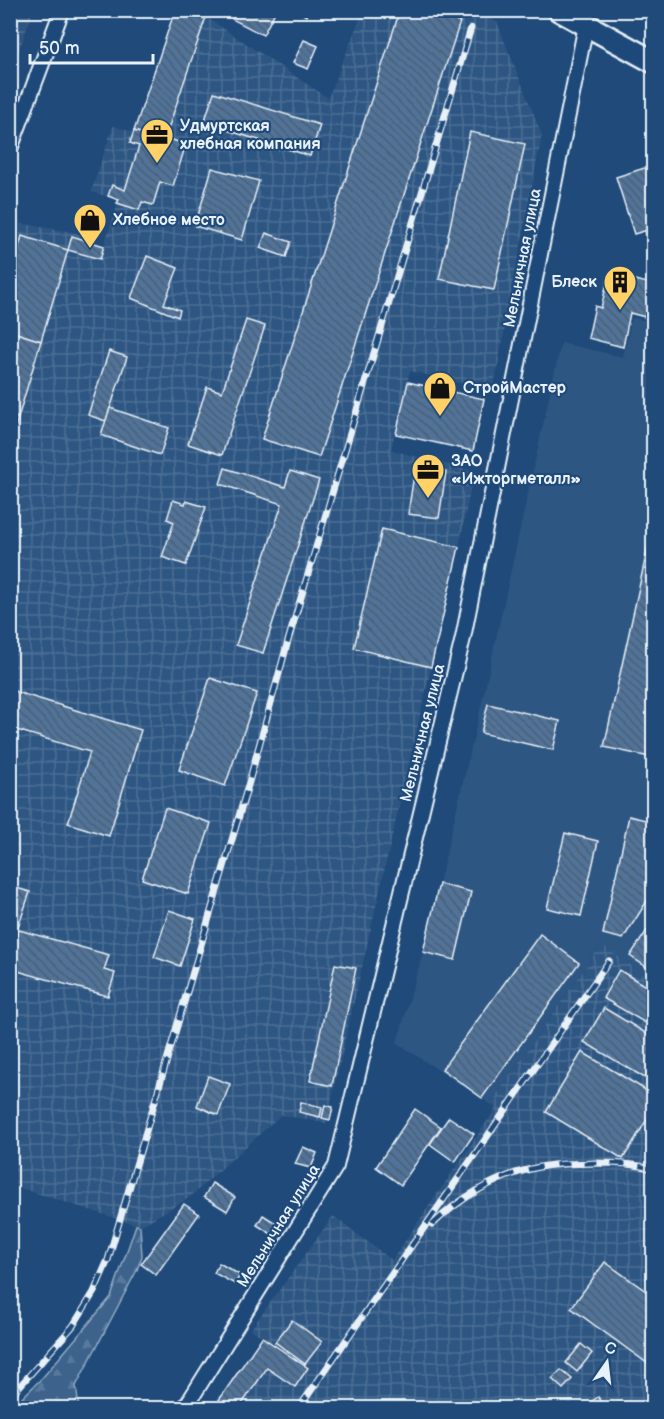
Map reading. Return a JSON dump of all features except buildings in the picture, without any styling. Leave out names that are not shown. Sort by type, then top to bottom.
[{"type":"main road","points":[[559,10],[654,62]]},
{"type":"street","points":[[10,149],[62,10]]},
{"type":"street","name":"Мельничная улица","points":[[185,1408],[336,1166],[463,638],[586,25]]},
{"type":"shaded area","points":[[10,11],[33,11],[11,73]]},
{"type":"shaded area","points":[[363,11],[472,11],[497,22],[542,135],[493,391],[410,371],[391,450],[474,471],[459,547],[326,1123],[281,1115],[189,1198],[140,1226],[14,1186],[11,1192],[11,222],[73,232],[82,235],[81,239],[104,245],[119,200],[91,192],[113,126],[164,141],[206,17],[328,98]]},
{"type":"shaded area","points":[[632,318],[653,322],[653,981],[600,946],[490,1104],[397,1043],[423,952],[484,693],[561,343],[623,357]]},
{"type":"shaded area","points":[[601,945],[653,981],[653,1408],[211,1408],[262,1337],[251,1329],[333,1216],[392,1260],[496,1108],[490,1104]]},
{"type":"green space","points":[[136,1225],[140,1226],[142,1256],[137,1270],[76,1386],[79,1408],[12,1408],[43,1377],[111,1297]]},
{"type":"railway","points":[[10,1397],[73,1326],[94,1292],[108,1260],[249,782],[288,641],[471,28]]},
{"type":"railway","points":[[299,1408],[609,961]]},
{"type":"railway","points":[[432,1225],[479,1189],[506,1176],[542,1166],[609,1163],[654,1170]]},
{"type":"place","name":"Удмуртская хлебная компания","points":[[157,164]]},
{"type":"place","name":"Хлебное место","points":[[90,249]]},
{"type":"place","name":"Блеск","points":[[620,311]]},
{"type":"place","name":"СтройМастер","points":[[440,417]]},
{"type":"place","name":"ЗАО «Ижторгметалл»","points":[[428,499]]}]
